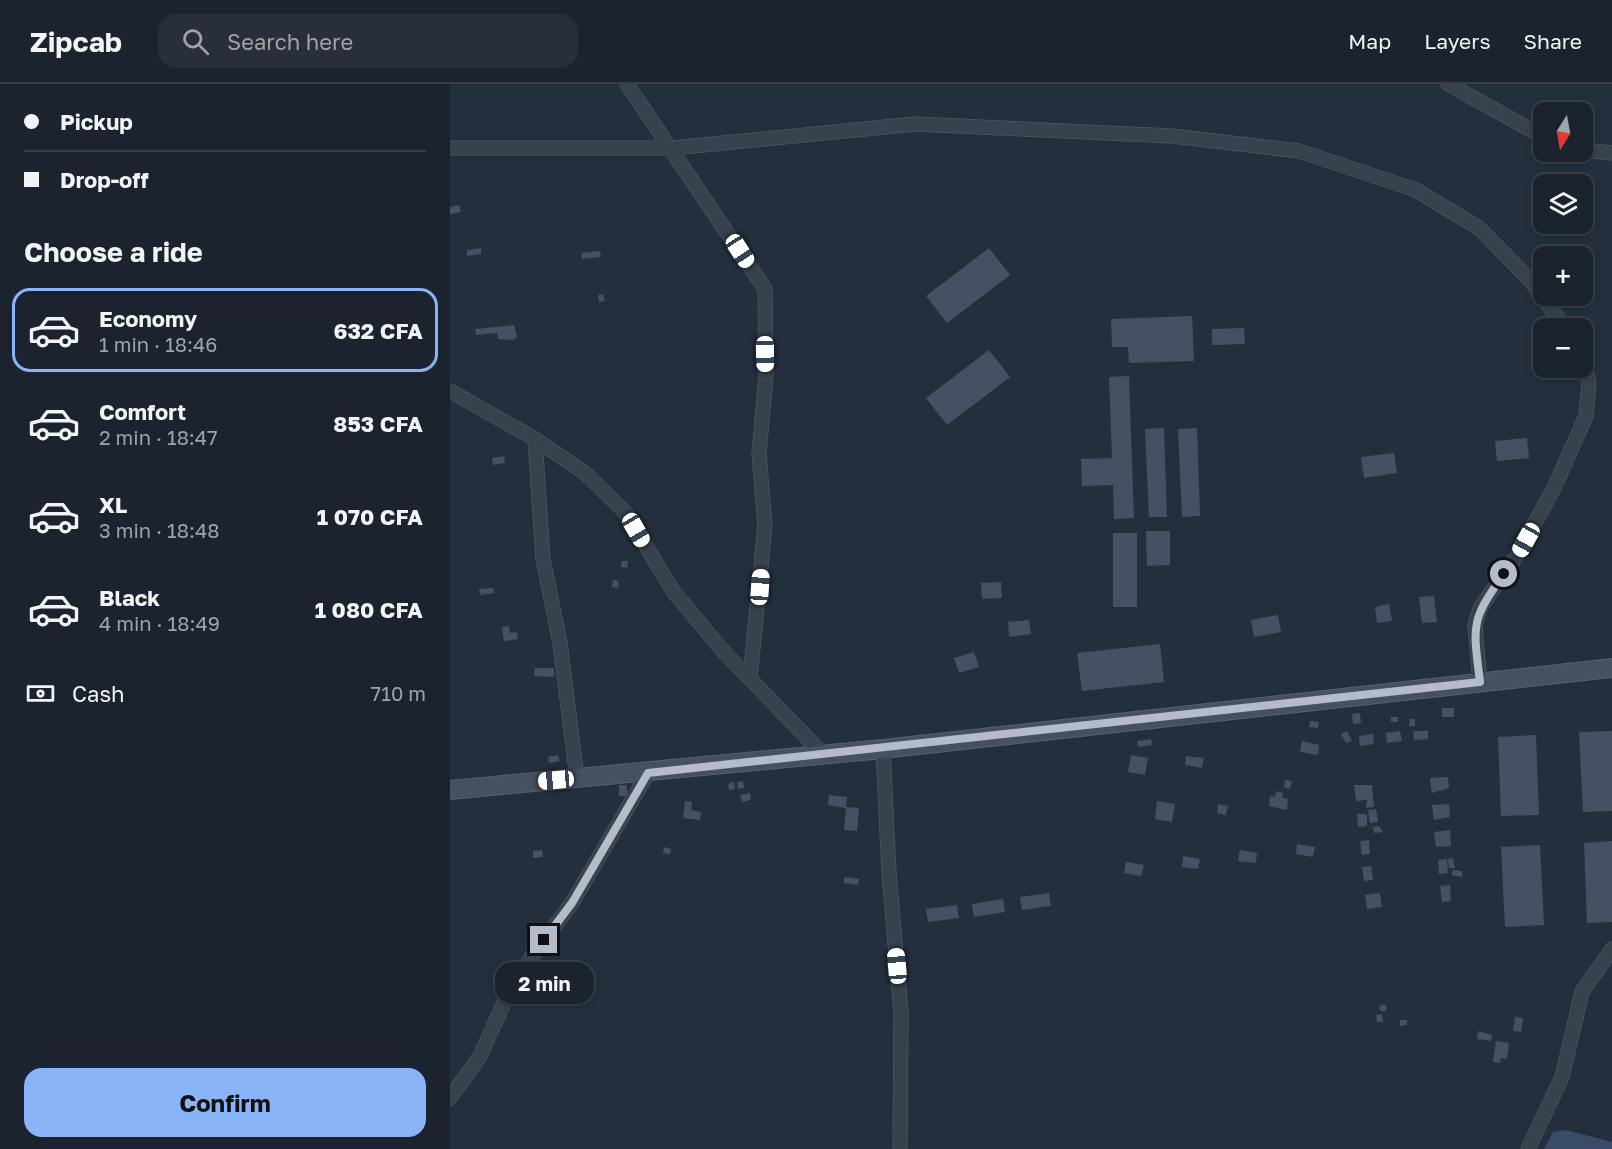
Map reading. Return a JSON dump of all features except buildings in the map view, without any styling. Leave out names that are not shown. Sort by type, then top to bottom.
[{"type":"main road","points":[[450,790],[883,749],[1612,668]]},
{"type":"street","points":[[627,84],[673,148],[765,289],[766,376],[759,454],[765,525],[750,679]]},
{"type":"street","points":[[1448,84],[1533,131]]},
{"type":"street","points":[[450,148],[673,148],[915,124],[1172,136],[1299,151],[1416,190],[1479,228],[1531,281],[1558,318]]},
{"type":"street","points":[[1593,151],[1612,153]]},
{"type":"street","points":[[1480,682],[1475,626],[1480,608],[1516,557],[1554,488],[1586,416],[1588,378]]},
{"type":"street","points":[[450,390],[535,439],[585,473],[626,513],[674,591],[750,679],[823,754]]},
{"type":"street","points":[[535,439],[543,559],[560,643],[577,778]]},
{"type":"street","points":[[883,749],[889,873],[902,1012],[900,1149]]},
{"type":"street","points":[[450,1098],[480,1056],[508,994],[530,959],[572,903],[648,773]]},
{"type":"street","points":[[1528,1149],[1562,1077],[1582,992],[1612,949]]},
{"type":"water","points":[[1566,1130],[1612,1142],[1612,1149],[1544,1149],[1553,1132]]},
{"type":"route","points":[[544,940],[572,903],[648,773],[1480,682],[1475,626],[1480,608],[1504,574]]}]
